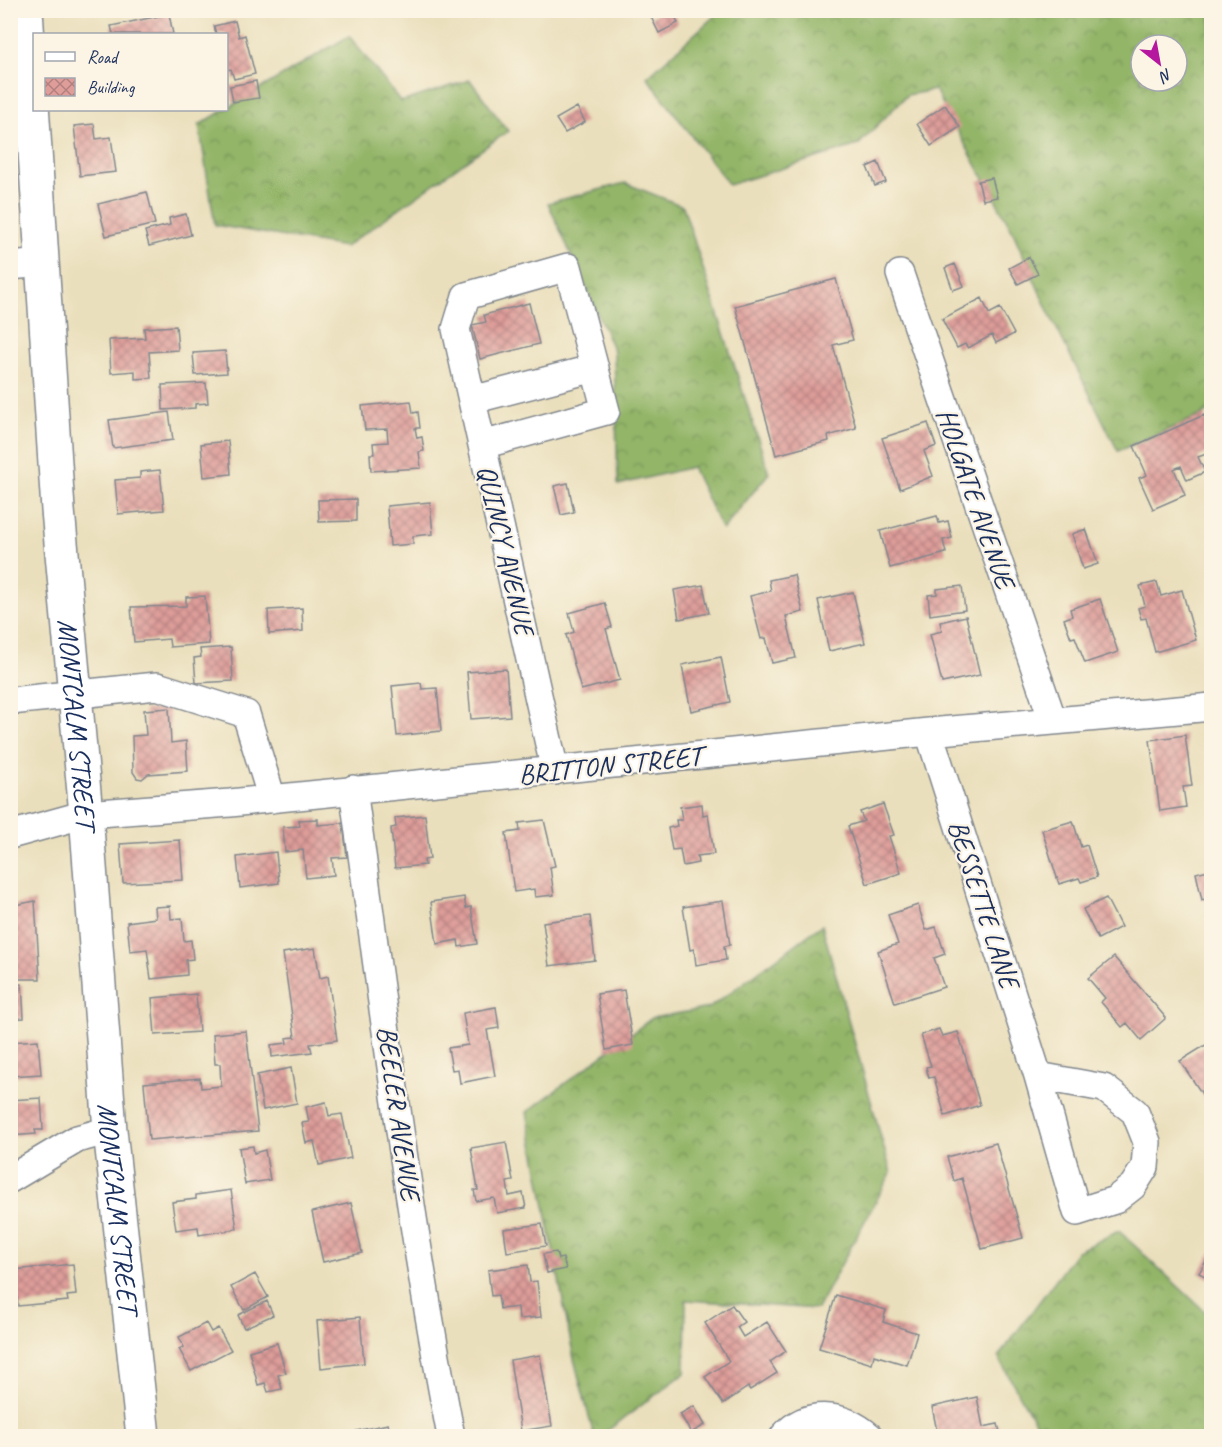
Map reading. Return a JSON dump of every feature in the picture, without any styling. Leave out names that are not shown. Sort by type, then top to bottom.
[{"type":"main road","name":"MONTCALM STREET","points":[[26,10],[26,264],[58,510],[86,814],[110,1130],[143,1437]]},
{"type":"street","name":"QUINCY AVENUE","points":[[555,771],[456,329],[466,296],[568,267],[595,368]]},
{"type":"street","name":"HOLGATE AVENUE","points":[[900,274],[1053,721]]},
{"type":"street","points":[[472,400],[595,368],[606,411],[482,445]]},
{"type":"street","points":[[10,701],[157,686],[246,714],[272,799]]},
{"type":"street","name":"BRITTON STREET","points":[[10,835],[86,814],[272,799],[929,732],[1212,707]]},
{"type":"street","name":"BESSETTE LANE","points":[[929,732],[1038,1076],[1077,1212],[1115,1200],[1133,1186],[1145,1167],[1147,1142],[1135,1112],[1104,1088],[1038,1076]]},
{"type":"street","name":"BEELER AVENUE","points":[[353,789],[404,1151],[451,1437]]},
{"type":"street","points":[[10,1179],[77,1138],[110,1130]]},
{"type":"street","points":[[784,1437],[801,1423],[819,1417],[839,1418],[856,1425],[869,1437]]},
{"type":"green space","points":[[720,11],[1211,11],[1211,411],[1118,451],[1048,311],[1011,228],[935,90],[907,95],[858,145],[729,185],[647,77]]},
{"type":"green space","points":[[349,36],[401,102],[470,80],[508,131],[345,247],[215,225],[199,125],[223,111],[228,111],[228,108]]},
{"type":"green space","points":[[625,183],[683,206],[769,473],[722,530],[692,467],[618,485],[614,351],[548,203]]},
{"type":"green space","points":[[822,925],[891,1173],[817,1309],[686,1300],[685,1373],[600,1436],[594,1436],[574,1359],[527,1112],[652,1018],[709,1008]]},
{"type":"green space","points":[[1119,1231],[1211,1317],[1211,1436],[1043,1436],[998,1357],[1077,1251]]},
{"type":"building","points":[[663,10],[672,10],[678,23],[659,33],[651,17]]},
{"type":"building","points":[[169,14],[173,33],[113,33],[111,26]]},
{"type":"building","points":[[235,21],[239,37],[245,35],[255,74],[234,79],[231,69],[228,70],[228,33],[216,33],[214,26]]},
{"type":"building","points":[[256,81],[259,98],[233,102],[230,86]]},
{"type":"building","points":[[945,105],[960,127],[931,146],[917,124]]},
{"type":"building","points":[[577,107],[585,122],[565,133],[556,119]]},
{"type":"building","points":[[94,124],[96,139],[111,137],[116,172],[80,176],[74,126]]},
{"type":"building","points":[[878,162],[886,182],[875,186],[867,167]]},
{"type":"building","points":[[992,178],[997,197],[983,200],[978,181]]},
{"type":"building","points":[[147,192],[155,224],[106,236],[98,204]]},
{"type":"building","points":[[186,214],[191,235],[149,246],[145,231],[170,225],[169,218]]},
{"type":"building","points":[[1029,257],[1038,274],[1018,284],[1009,268]]},
{"type":"building","points":[[955,264],[964,286],[953,290],[945,268]]},
{"type":"building","points":[[836,279],[853,340],[833,345],[856,428],[828,436],[829,441],[776,455],[735,306]]},
{"type":"building","points":[[982,298],[989,314],[1000,308],[1014,334],[996,343],[992,335],[968,348],[965,344],[957,348],[942,319]]},
{"type":"building","points":[[529,303],[539,344],[480,359],[472,325],[486,322],[484,315]]},
{"type":"building","points":[[176,326],[178,350],[149,352],[151,378],[135,379],[135,371],[111,373],[109,340],[145,338],[144,328]]},
{"type":"building","points":[[225,351],[227,373],[195,375],[193,353]]},
{"type":"building","points":[[206,383],[208,403],[195,404],[195,408],[163,410],[162,385]]},
{"type":"building","points":[[411,401],[413,413],[418,412],[420,428],[415,428],[417,438],[422,437],[424,451],[419,452],[421,468],[371,471],[370,454],[374,454],[373,443],[388,442],[387,429],[365,430],[362,406]]},
{"type":"building","points":[[169,412],[173,440],[113,448],[109,420]]},
{"type":"building","points":[[1204,415],[1212,432],[1212,452],[1198,457],[1205,472],[1187,480],[1181,466],[1174,469],[1185,495],[1153,509],[1139,478],[1147,475],[1134,446]]},
{"type":"building","points":[[928,423],[936,446],[924,451],[933,476],[900,489],[882,438]]},
{"type":"building","points":[[228,441],[231,474],[204,477],[201,444]]},
{"type":"building","points":[[160,470],[164,510],[118,514],[115,480],[140,478],[140,472]]},
{"type":"building","points":[[568,483],[574,512],[561,515],[554,486]]},
{"type":"building","points":[[356,499],[356,521],[319,522],[318,500]]},
{"type":"building","points":[[430,502],[433,534],[413,536],[413,544],[390,546],[387,506]]},
{"type":"building","points":[[937,516],[939,523],[948,521],[952,538],[943,540],[946,553],[890,568],[880,531]]},
{"type":"building","points":[[1086,529],[1098,564],[1083,569],[1072,534]]},
{"type":"building","points":[[794,575],[803,612],[786,616],[796,658],[772,663],[766,638],[761,639],[750,596],[771,591],[769,580]]},
{"type":"building","points":[[1157,582],[1161,596],[1182,590],[1196,640],[1155,652],[1146,618],[1141,619],[1138,608],[1145,606],[1140,586]]},
{"type":"building","points":[[703,585],[709,613],[679,619],[674,590]]},
{"type":"building","points":[[962,586],[965,610],[930,615],[928,595],[937,594],[937,589]]},
{"type":"building","points":[[853,592],[865,643],[829,651],[818,600]]},
{"type":"building","points":[[205,596],[209,644],[170,647],[169,639],[134,642],[131,607],[186,606],[186,597]]},
{"type":"building","points":[[1100,599],[1118,652],[1085,663],[1075,637],[1071,638],[1064,619],[1072,616],[1070,609]]},
{"type":"building","points":[[605,603],[612,627],[606,629],[620,680],[581,690],[566,635],[574,632],[569,613]]},
{"type":"building","points":[[302,608],[303,631],[269,634],[268,610]]},
{"type":"building","points":[[966,616],[980,675],[942,683],[930,634],[942,631],[940,622]]},
{"type":"building","points":[[231,647],[233,681],[196,683],[194,658],[201,657],[200,649]]},
{"type":"building","points":[[721,657],[730,702],[691,711],[682,665]]},
{"type":"building","points":[[506,669],[510,716],[471,719],[467,672]]},
{"type":"building","points":[[421,683],[422,689],[437,688],[441,731],[397,736],[392,686]]},
{"type":"building","points":[[169,708],[171,743],[186,741],[188,771],[148,774],[142,779],[137,778],[133,772],[132,736],[146,735],[144,710]]},
{"type":"building","points":[[1185,735],[1192,786],[1183,787],[1186,807],[1160,811],[1150,740]]},
{"type":"building","points":[[702,804],[703,815],[708,814],[714,854],[697,856],[698,863],[683,866],[680,849],[672,850],[668,828],[677,826],[676,820],[682,820],[680,807]]},
{"type":"building","points":[[883,804],[894,835],[889,836],[901,873],[867,884],[848,826],[864,821],[860,812]]},
{"type":"building","points":[[425,815],[430,859],[424,860],[425,865],[395,868],[391,828],[396,827],[395,818]]},
{"type":"building","points":[[318,819],[318,825],[343,823],[347,857],[332,858],[334,875],[306,878],[303,850],[285,852],[283,827],[300,826],[299,820]]},
{"type":"building","points":[[544,820],[555,866],[550,867],[554,895],[535,897],[534,889],[514,892],[506,833],[520,831],[519,823]]},
{"type":"building","points":[[1073,821],[1081,847],[1087,845],[1097,877],[1081,882],[1079,878],[1059,884],[1042,830]]},
{"type":"building","points":[[180,840],[183,880],[123,883],[120,844]]},
{"type":"building","points":[[276,852],[279,883],[240,888],[237,857]]},
{"type":"building","points":[[1212,869],[1212,909],[1209,910],[1206,899],[1202,900],[1196,873]]},
{"type":"building","points":[[464,897],[466,908],[471,907],[477,944],[459,947],[458,940],[437,944],[431,902]]},
{"type":"building","points":[[1106,898],[1121,927],[1098,939],[1083,909]]},
{"type":"building","points":[[35,901],[40,979],[10,979],[10,906]]},
{"type":"building","points":[[723,901],[730,945],[724,946],[726,960],[696,965],[694,949],[690,950],[683,907]]},
{"type":"building","points":[[918,905],[926,930],[936,927],[945,954],[934,958],[944,987],[895,1003],[878,951],[898,944],[888,915]]},
{"type":"building","points":[[170,906],[171,919],[182,918],[184,941],[191,940],[193,959],[186,960],[187,975],[151,979],[147,949],[130,951],[127,922],[156,918],[155,907]]},
{"type":"building","points":[[590,916],[595,960],[549,966],[543,922]]},
{"type":"building","points":[[315,948],[320,978],[328,976],[337,1040],[310,1044],[312,1052],[272,1057],[271,1045],[287,1043],[286,1038],[295,1037],[283,953]]},
{"type":"building","points":[[1114,957],[1166,1018],[1141,1040],[1127,1023],[1122,1027],[1101,1002],[1105,998],[1088,978]]},
{"type":"building","points":[[22,984],[24,1018],[10,1019],[10,985]]},
{"type":"building","points":[[624,990],[633,1045],[606,1050],[597,994]]},
{"type":"building","points":[[196,994],[199,1032],[155,1035],[152,998]]},
{"type":"building","points":[[496,1007],[499,1028],[487,1030],[495,1076],[460,1083],[458,1069],[452,1070],[448,1048],[468,1045],[463,1013]]},
{"type":"building","points":[[939,1029],[942,1036],[958,1032],[980,1105],[945,1116],[934,1077],[929,1078],[926,1067],[931,1066],[921,1035]]},
{"type":"building","points":[[246,1031],[258,1131],[149,1140],[144,1083],[200,1078],[201,1088],[221,1086],[220,1064],[215,1064],[213,1034]]},
{"type":"building","points":[[38,1040],[41,1074],[10,1076],[10,1042]]},
{"type":"building","points":[[1212,1041],[1212,1109],[1180,1061]]},
{"type":"building","points":[[291,1068],[297,1103],[263,1110],[257,1075]]},
{"type":"building","points":[[41,1098],[43,1130],[35,1130],[36,1134],[10,1136],[10,1100]]},
{"type":"building","points":[[326,1102],[329,1116],[342,1114],[351,1158],[319,1165],[314,1141],[306,1143],[302,1123],[309,1122],[306,1107]]},
{"type":"building","points":[[506,1142],[513,1181],[507,1182],[509,1196],[523,1193],[526,1208],[497,1213],[494,1198],[476,1201],[474,1190],[478,1190],[471,1148]]},
{"type":"building","points":[[996,1143],[1023,1238],[982,1249],[962,1178],[954,1181],[947,1157]]},
{"type":"building","points":[[253,1146],[254,1153],[265,1150],[270,1180],[245,1184],[239,1148]]},
{"type":"building","points":[[231,1190],[237,1229],[199,1235],[198,1227],[176,1230],[172,1202],[196,1199],[196,1195]]},
{"type":"building","points":[[351,1203],[362,1253],[323,1262],[312,1212]]},
{"type":"building","points":[[542,1224],[546,1246],[507,1252],[504,1229]]},
{"type":"building","points":[[1212,1251],[1212,1280],[1199,1273]]},
{"type":"building","points":[[556,1252],[558,1259],[563,1258],[566,1269],[547,1273],[543,1254]]},
{"type":"building","points":[[73,1264],[76,1295],[67,1296],[68,1301],[18,1306],[14,1270]]},
{"type":"building","points":[[528,1265],[530,1282],[537,1281],[541,1317],[519,1319],[518,1307],[500,1309],[498,1295],[491,1296],[488,1270]]},
{"type":"building","points":[[255,1274],[268,1297],[244,1310],[231,1287]]},
{"type":"building","points":[[836,1295],[886,1310],[883,1322],[917,1333],[907,1365],[874,1355],[872,1364],[819,1348]]},
{"type":"building","points":[[267,1301],[273,1315],[244,1328],[238,1315]]},
{"type":"building","points":[[732,1305],[744,1322],[737,1327],[743,1337],[767,1322],[786,1351],[770,1362],[777,1373],[750,1390],[748,1387],[723,1404],[705,1377],[729,1361],[705,1323]]},
{"type":"building","points":[[360,1317],[364,1363],[321,1368],[317,1321]]},
{"type":"building","points":[[206,1323],[211,1332],[218,1328],[231,1350],[191,1371],[179,1349],[184,1347],[179,1337]]},
{"type":"building","points":[[277,1343],[286,1373],[278,1375],[282,1389],[268,1392],[265,1383],[258,1385],[249,1351]]},
{"type":"building","points":[[540,1355],[552,1426],[521,1431],[510,1360]]},
{"type":"building","points":[[977,1397],[983,1427],[998,1424],[1001,1436],[938,1436],[932,1407]]},
{"type":"building","points":[[694,1406],[705,1425],[691,1433],[680,1414]]},
{"type":"building","points":[[388,1424],[391,1436],[357,1436],[356,1431]]},
{"type":"building","points":[[246,1431],[247,1436],[225,1436],[225,1435]]}]
